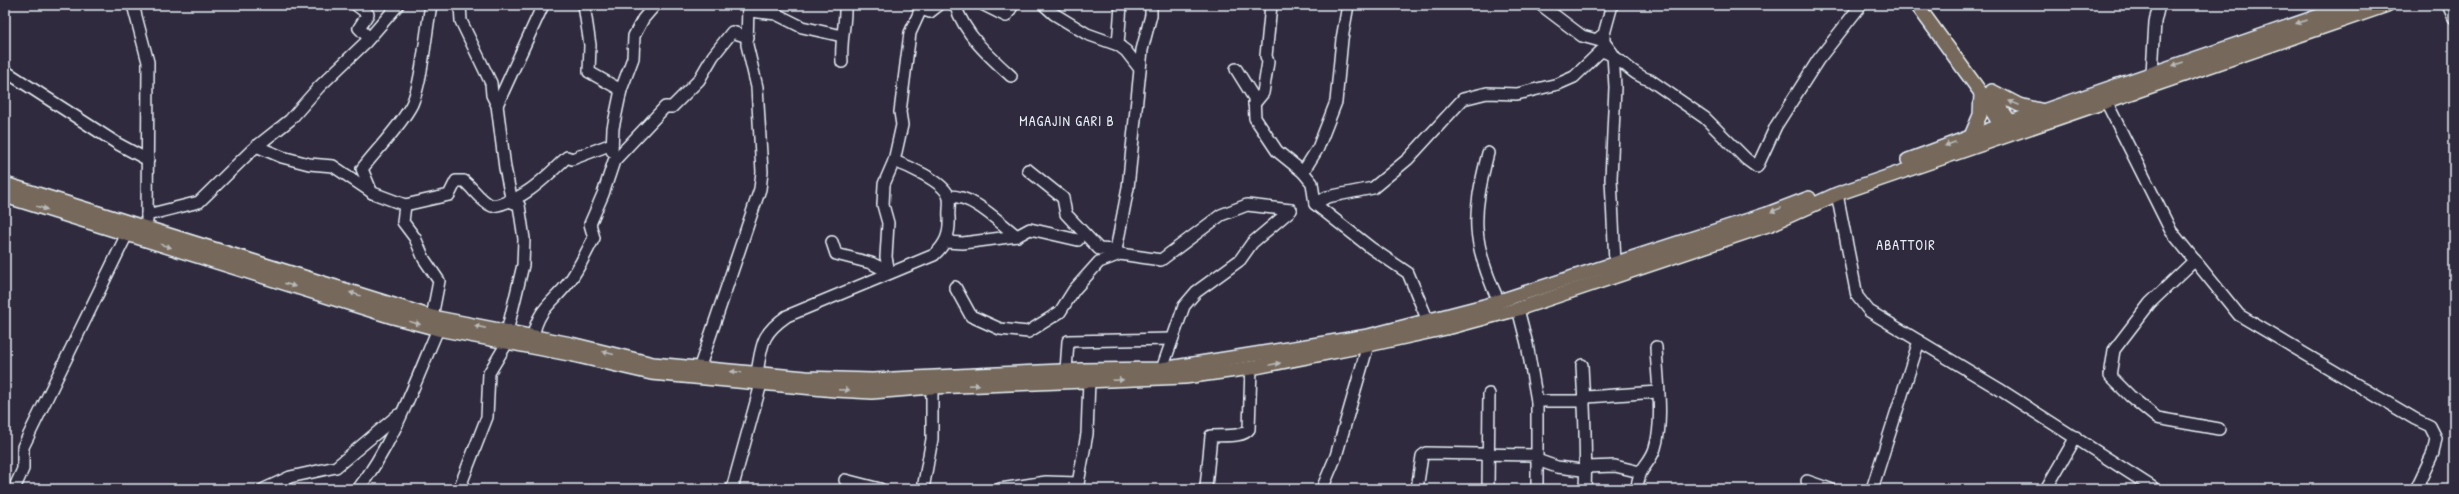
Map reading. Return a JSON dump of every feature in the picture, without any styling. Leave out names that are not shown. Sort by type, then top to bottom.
[{"type":"main road","points":[[1917,5],[1984,91],[2019,105],[2044,112]]},
{"type":"main road","points":[[1927,5],[2009,129]]},
{"type":"main road","points":[[806,382],[1066,371],[1162,369],[1368,336],[1499,302],[1767,214],[1971,136],[2009,129],[2044,112],[2152,73],[2351,5]]},
{"type":"main road","points":[[5,184],[432,317],[507,338],[651,373],[806,382],[872,392],[932,387],[1185,377],[1251,368],[1368,345],[1451,327],[1518,309],[1771,224],[1837,194],[2009,129],[2106,101],[2387,5]]},
{"type":"main road","points":[[1971,136],[1980,115],[1984,91]]},
{"type":"main road","points":[[5,196],[127,234],[147,227],[377,312],[438,329],[507,338],[533,337],[571,344],[653,364],[767,379]]},
{"type":"street","points":[[133,5],[148,62],[147,227],[198,202],[256,146],[290,120],[319,87],[369,38],[398,5]]},
{"type":"street","points":[[356,5],[368,14],[359,28],[369,38]]},
{"type":"street","points":[[372,193],[362,169],[388,135],[397,128],[412,104],[417,90],[431,5]]},
{"type":"street","points":[[460,5],[461,21],[491,83],[492,95],[497,105],[505,168],[512,202]]},
{"type":"street","points":[[497,105],[543,5]]},
{"type":"street","points":[[584,5],[590,45],[589,72],[621,90]]},
{"type":"street","points":[[614,161],[611,158],[612,144],[621,90],[633,58],[634,36],[643,19],[655,5]]},
{"type":"street","points":[[842,62],[842,36],[846,20],[845,5]]},
{"type":"street","points":[[889,272],[886,257],[888,223],[883,205],[884,184],[894,161],[902,125],[900,112],[910,33],[919,7],[930,12],[940,5]]},
{"type":"street","points":[[955,5],[964,26],[975,42],[1011,76]]},
{"type":"street","points":[[984,5],[1006,16],[1013,5]]},
{"type":"street","points":[[1044,5],[1054,14],[1087,34],[1118,45],[1140,69]]},
{"type":"street","points":[[1118,45],[1121,5]]},
{"type":"street","points":[[1118,252],[1128,188],[1140,69],[1151,15],[1151,5]]},
{"type":"street","points":[[1254,104],[1263,93],[1268,62],[1266,56],[1271,5]]},
{"type":"street","points":[[1303,172],[1318,148],[1336,102],[1342,39],[1348,5]]},
{"type":"street","points":[[1541,5],[1582,36],[1602,38],[1613,54],[1641,78],[1650,80],[1705,118],[1746,160],[1757,167],[1776,126],[1818,60],[1861,5]]},
{"type":"street","points":[[1602,38],[1612,5]]},
{"type":"street","points":[[2152,73],[2155,22],[2159,5]]},
{"type":"street","points":[[2448,5],[2454,18]]},
{"type":"street","points":[[699,369],[760,189],[762,172],[757,87],[748,37],[749,8],[776,14],[802,27],[842,36]]},
{"type":"street","points":[[533,337],[536,322],[544,308],[570,281],[594,238],[590,224],[603,194],[614,161],[664,107],[672,107],[699,80],[713,56],[732,32],[748,37]]},
{"type":"street","points":[[1315,204],[1327,197],[1373,188],[1408,159],[1463,99],[1487,93],[1517,94],[1558,84],[1574,77],[1601,51],[1613,54]]},
{"type":"street","points":[[1613,54],[1615,87],[1611,178],[1615,263]]},
{"type":"street","points":[[1236,69],[1254,98],[1255,118],[1277,151],[1303,172],[1312,183],[1312,193],[1315,204],[1371,248],[1408,273],[1428,321]]},
{"type":"street","points":[[5,71],[118,144],[148,160]]},
{"type":"street","points":[[2106,101],[2171,231],[2239,315],[2415,419],[2430,426],[2436,438],[2433,453],[2416,489]]},
{"type":"street","points":[[256,146],[282,157],[340,169],[372,193],[405,205],[449,195],[456,181],[464,181],[470,186],[474,194],[492,206],[512,202],[567,157],[572,159],[612,144]]},
{"type":"street","points":[[1488,153],[1477,196],[1476,235],[1485,272],[1499,302]]},
{"type":"street","points":[[732,489],[767,379],[762,344],[770,328],[793,313],[889,272],[934,255],[945,242],[950,230],[949,196],[942,187],[917,171],[894,161]]},
{"type":"street","points":[[1028,170],[1063,198],[1066,214],[1099,249],[1161,260],[1221,215],[1247,205],[1291,210],[1252,243],[1240,260],[1196,292],[1184,306],[1162,369]]},
{"type":"street","points":[[1837,194],[1857,296],[1869,311],[2076,438],[2155,489]]},
{"type":"street","points":[[949,196],[960,196],[971,201],[1017,236]]},
{"type":"street","points":[[459,489],[487,417],[489,373],[507,338],[523,265],[524,239],[519,205],[512,202]]},
{"type":"street","points":[[405,205],[403,222],[415,238],[424,259],[438,281],[432,317]]},
{"type":"street","points":[[945,242],[963,243],[1017,236],[1030,229],[1078,240]]},
{"type":"street","points":[[14,489],[23,469],[23,447],[127,234]]},
{"type":"street","points":[[832,242],[836,254],[871,263],[889,272]]},
{"type":"street","points":[[955,287],[971,316],[1000,329],[1028,332],[1060,312],[1074,290],[1099,262],[1118,252]]},
{"type":"street","points":[[2195,260],[2150,303],[2114,350],[2110,376],[2130,396],[2156,418],[2219,429]]},
{"type":"street","points":[[1518,309],[1527,344],[1537,401],[1537,489]]},
{"type":"street","points":[[358,489],[366,478],[403,410],[438,329]]},
{"type":"street","points":[[1066,371],[1068,341],[1172,339]]},
{"type":"street","points":[[1872,489],[1919,341]]},
{"type":"street","points":[[1322,489],[1336,456],[1368,345]]},
{"type":"street","points":[[1637,489],[1640,472],[1655,448],[1658,418],[1656,347]]},
{"type":"street","points":[[1582,365],[1584,445],[1587,468],[1585,489]]},
{"type":"street","points":[[1206,487],[1211,436],[1239,434],[1249,429],[1251,368]]},
{"type":"street","points":[[1000,489],[1046,482],[1078,486],[1087,434],[1089,380]]},
{"type":"street","points":[[924,489],[932,439],[932,387]]},
{"type":"street","points":[[1537,401],[1584,401],[1586,397],[1657,392]]},
{"type":"street","points":[[1488,489],[1490,455],[1489,394]]},
{"type":"street","points":[[264,489],[290,477],[336,467],[403,410]]},
{"type":"street","points":[[2046,489],[2076,438]]},
{"type":"street","points":[[1417,489],[1422,456],[1426,453],[1536,458],[1557,467],[1582,470],[1587,468],[1615,466],[1640,472]]},
{"type":"street","points":[[845,480],[880,489]]},
{"type":"street","points":[[1807,481],[1830,489]]},
{"type":"district","name":"MAGAJIN GARI B","points":[[1067,120]]},
{"type":"district","name":"ABATTOIR","points":[[1906,244]]}]
